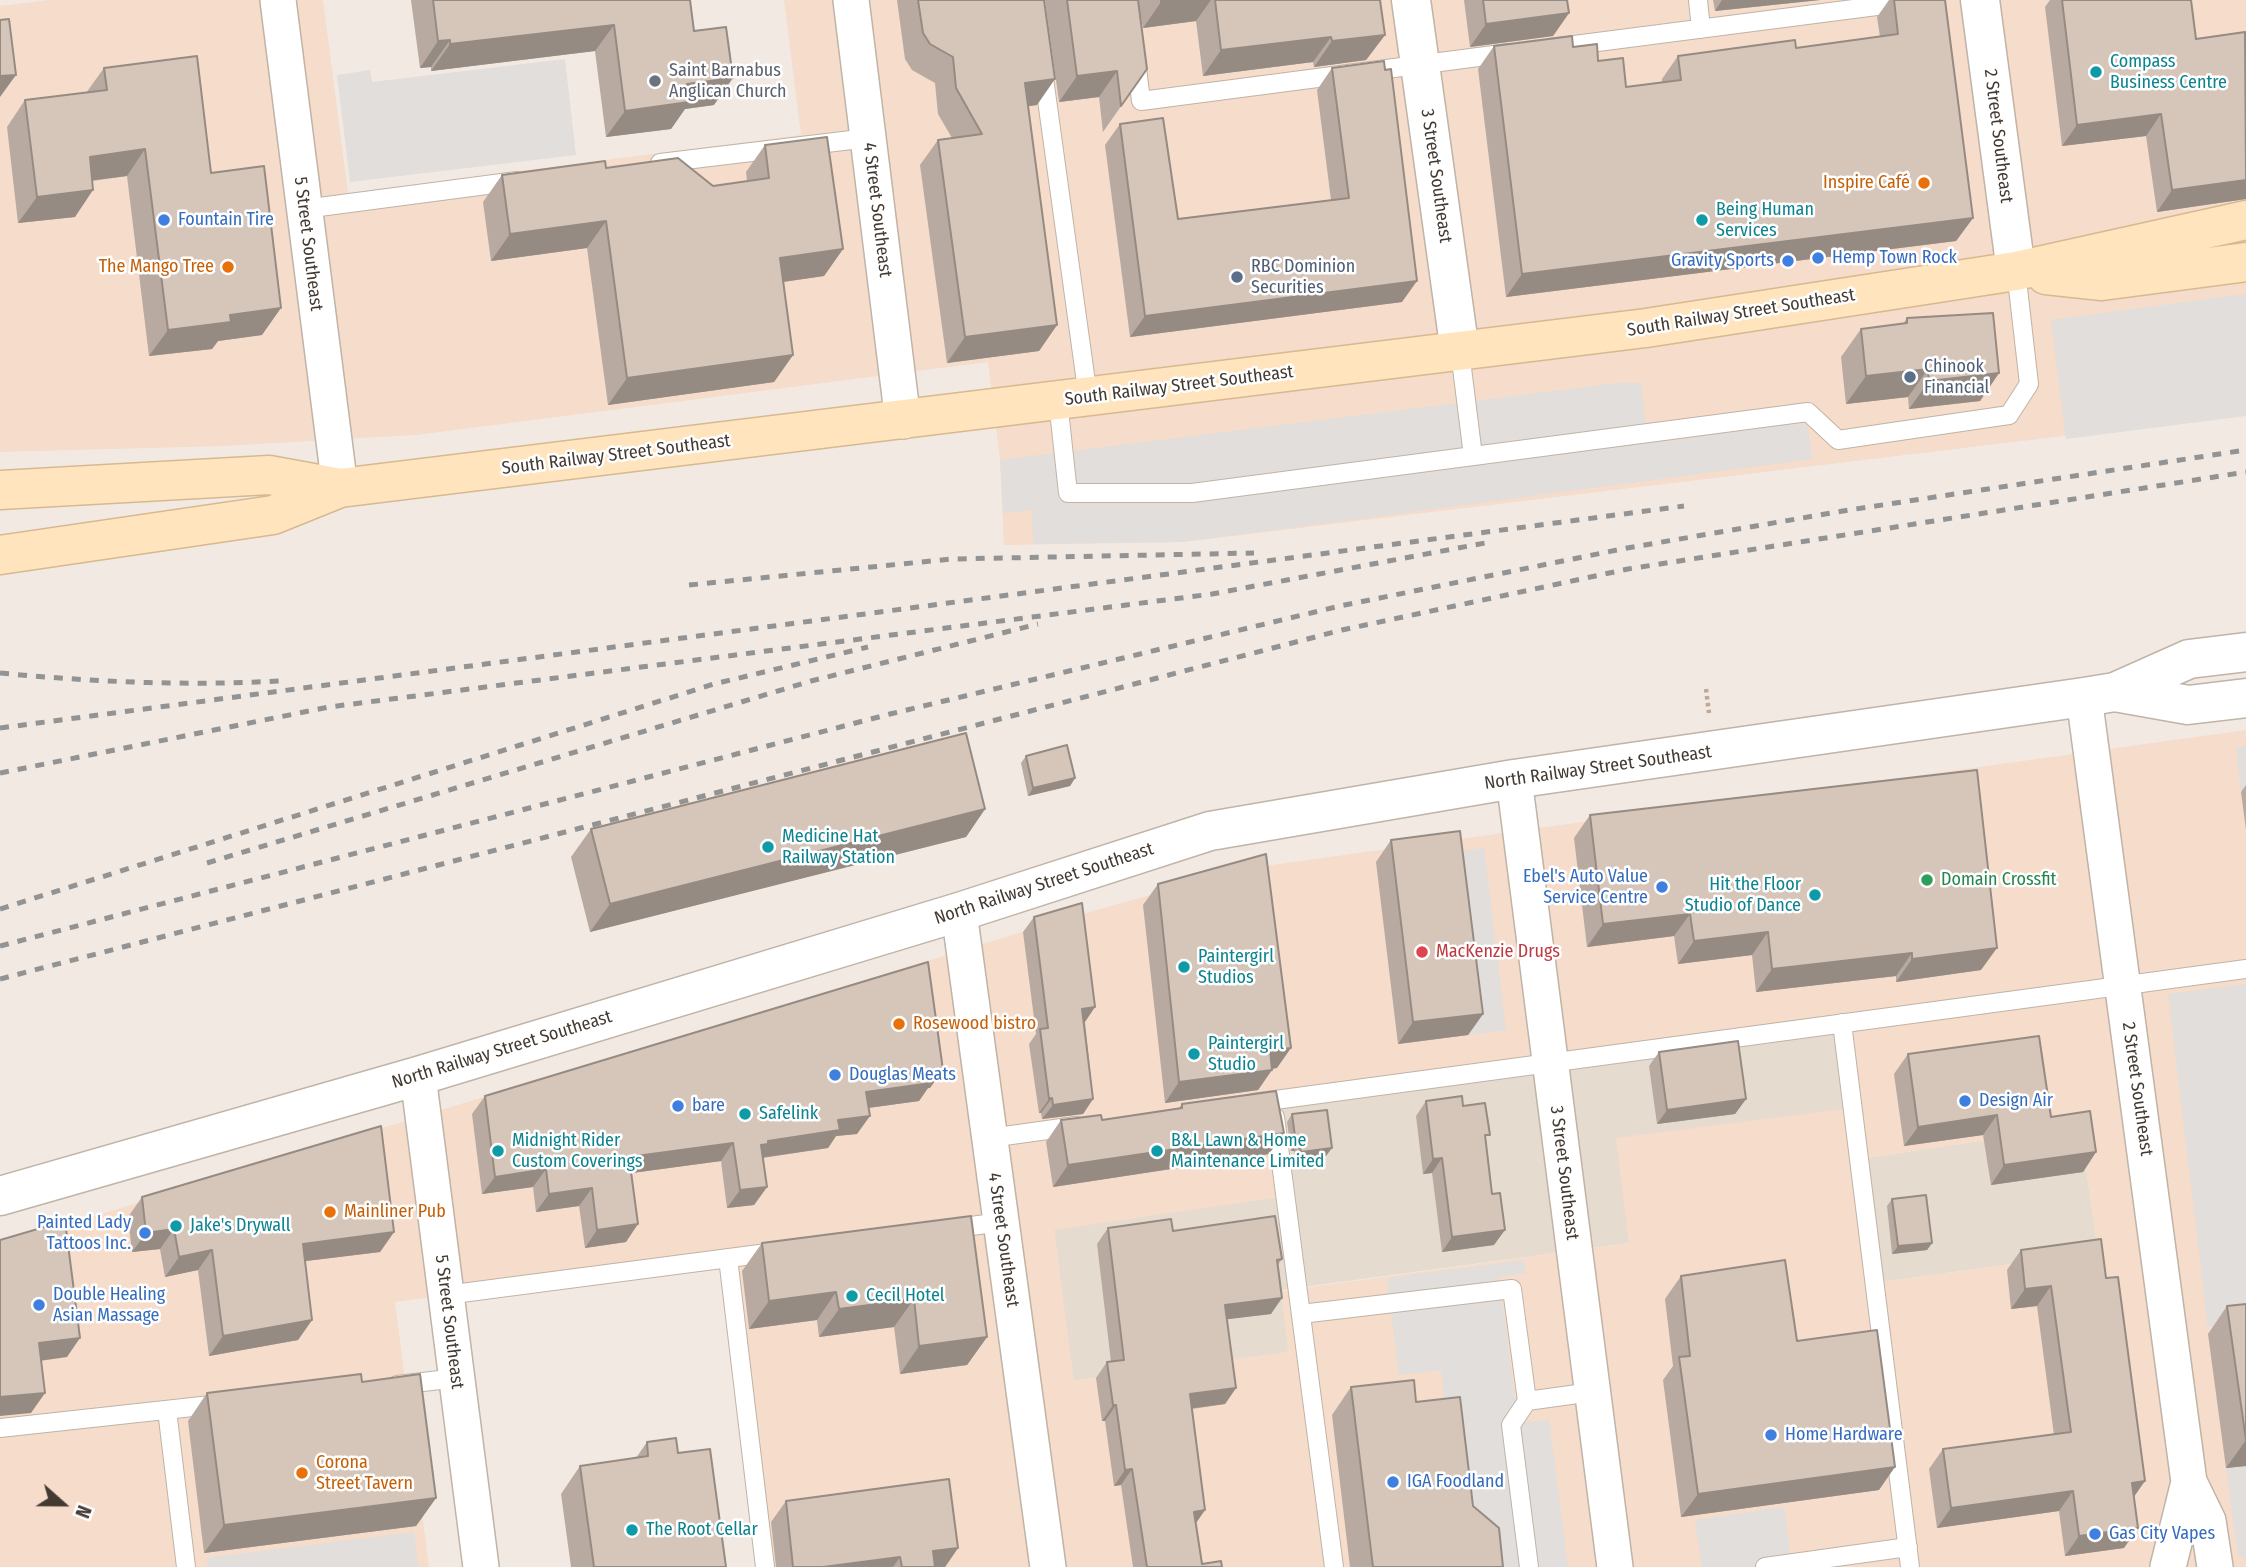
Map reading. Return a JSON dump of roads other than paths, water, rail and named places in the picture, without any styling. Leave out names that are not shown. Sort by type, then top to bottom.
[{"type":"main road","name":"South Railway Street Southeast","points":[[0,552],[273,514],[340,488],[1646,328],[2016,271],[2246,220]]},
{"type":"main road","name":"South Railway Street Southeast","points":[[2016,271],[2102,281],[2246,262]]},
{"type":"main road","name":"South Railway Street Southeast","points":[[0,490],[269,475],[340,488]]},
{"type":"street","name":"5 Street Southeast","points":[[278,0],[340,488]]},
{"type":"street","name":"4 Street Southeast","points":[[851,0],[903,421]]},
{"type":"street","name":"3 Street Southeast","points":[[1411,0],[1460,352]]},
{"type":"street","name":"2 Street Southeast","points":[[1980,0],[2016,271]]},
{"type":"street","name":"North Railway Street Southeast","points":[[0,1196],[418,1076],[959,912],[1210,831],[1514,779],[2099,694],[2189,659],[2246,652]]},
{"type":"street","name":"2 Street Southeast","points":[[2099,694],[2123,985],[2189,1482],[2208,1521],[2215,1567]]},
{"type":"street","name":"North Railway Street Southeast","points":[[2099,694],[2188,705],[2246,698]]},
{"type":"street","name":"3 Street Southeast","points":[[1514,779],[1615,1567]]},
{"type":"street","name":"4 Street Southeast","points":[[959,912],[1048,1567]]},
{"type":"street","name":"5 Street Southeast","points":[[418,1076],[481,1567]]},
{"type":"street","name":"2 Street Southeast","points":[[2168,1567],[2189,1482]]},
{"type":"lane","points":[[1698,0],[1701,29]]},
{"type":"lane","points":[[1133,38],[1141,101],[1923,0]]},
{"type":"lane","points":[[1041,55],[1073,399],[1068,493],[1192,493],[1808,412],[1838,440],[2009,415],[2029,384],[2016,271]]},
{"type":"lane","points":[[647,165],[868,138]]},
{"type":"lane","points":[[304,209],[537,178]]},
{"type":"lane","points":[[1460,352],[1474,456]]},
{"type":"lane","points":[[1232,1105],[2246,969]]},
{"type":"lane","points":[[1842,1023],[1910,1567]]},
{"type":"lane","points":[[1273,1100],[1334,1567]]},
{"type":"lane","points":[[990,1138],[1096,1124]]},
{"type":"lane","points":[[933,1231],[1001,1222]]},
{"type":"lane","points":[[446,1295],[796,1249]]},
{"type":"lane","points":[[728,1258],[765,1567]]},
{"type":"lane","points":[[1301,1314],[1512,1289],[1527,1401],[1511,1425],[1529,1567]]},
{"type":"lane","points":[[379,1387],[457,1378]]},
{"type":"lane","points":[[1527,1401],[1592,1392]]},
{"type":"lane","points":[[0,1428],[233,1403]]},
{"type":"lane","points":[[167,1410],[186,1567]]},
{"type":"lane","points":[[1765,1567],[1908,1547]]},
{"type":"railway","points":[[0,946],[890,714],[1340,606],[1627,548],[1849,510],[2246,450]]},
{"type":"railway","points":[[0,979],[1342,630],[1628,569],[2246,472]]},
{"type":"railway","points":[[0,728],[1684,506]]},
{"type":"railway","points":[[0,773],[329,707],[1212,594],[1485,543]]},
{"type":"railway","points":[[689,585],[952,559],[1254,553]]},
{"type":"railway","points":[[207,863],[811,681],[1038,624]]},
{"type":"railway","points":[[0,909],[714,684],[868,647]]},
{"type":"railway","points":[[0,673],[140,682],[279,681]]},
{"type":"place","name":"Compass Business Centre","points":[[2096,72]]},
{"type":"place","name":"Saint Barnabus Anglican Church","points":[[655,81]]},
{"type":"place","name":"Inspire Café","points":[[1924,183]]},
{"type":"place","name":"Fountain Tire","points":[[164,220]]},
{"type":"place","name":"Being Human Services","points":[[1702,220]]},
{"type":"place","name":"Hemp Town Rock","points":[[1818,258]]},
{"type":"place","name":"Gravity Sports","points":[[1788,261]]},
{"type":"place","name":"The Mango Tree","points":[[228,267]]},
{"type":"place","name":"RBC Dominion Securities","points":[[1237,277]]},
{"type":"place","name":"Chinook Financial","points":[[1910,377]]},
{"type":"place","name":"Medicine Hat Railway Station","points":[[768,847]]},
{"type":"place","name":"Domain Crossfit","points":[[1927,880]]},
{"type":"place","name":"Ebel's Auto Value Service Centre","points":[[1662,887]]},
{"type":"place","name":"Hit the Floor Studio of Dance","points":[[1815,895]]},
{"type":"place","name":"MacKenzie Drugs","points":[[1422,952]]},
{"type":"place","name":"Paintergirl Studios","points":[[1184,967]]},
{"type":"place","name":"Rosewood bistro","points":[[899,1024]]},
{"type":"place","name":"Paintergirl Studio","points":[[1194,1054]]},
{"type":"place","name":"Douglas Meats","points":[[835,1075]]},
{"type":"place","name":"Design Air","points":[[1965,1101]]},
{"type":"place","name":"bare","points":[[678,1106]]},
{"type":"place","name":"Safelink","points":[[745,1114]]},
{"type":"place","name":"Midnight Rider Custom Coverings","points":[[498,1151]]},
{"type":"place","name":"B&L Lawn & Home Maintenance Limited","points":[[1157,1151]]},
{"type":"place","name":"Mainliner Pub","points":[[330,1212]]},
{"type":"place","name":"Jake's Drywall","points":[[176,1226]]},
{"type":"place","name":"Painted Lady Tattoos Inc.","points":[[145,1233]]},
{"type":"place","name":"Cecil Hotel","points":[[852,1296]]},
{"type":"place","name":"Double Healing Asian Massage","points":[[39,1305]]},
{"type":"place","name":"Home Hardware","points":[[1771,1435]]},
{"type":"place","name":"Corona Street Tavern","points":[[302,1473]]},
{"type":"place","name":"IGA Foodland","points":[[1393,1482]]},
{"type":"place","name":"The Root Cellar","points":[[632,1530]]},
{"type":"place","name":"Gas City Vapes","points":[[2095,1534]]}]
